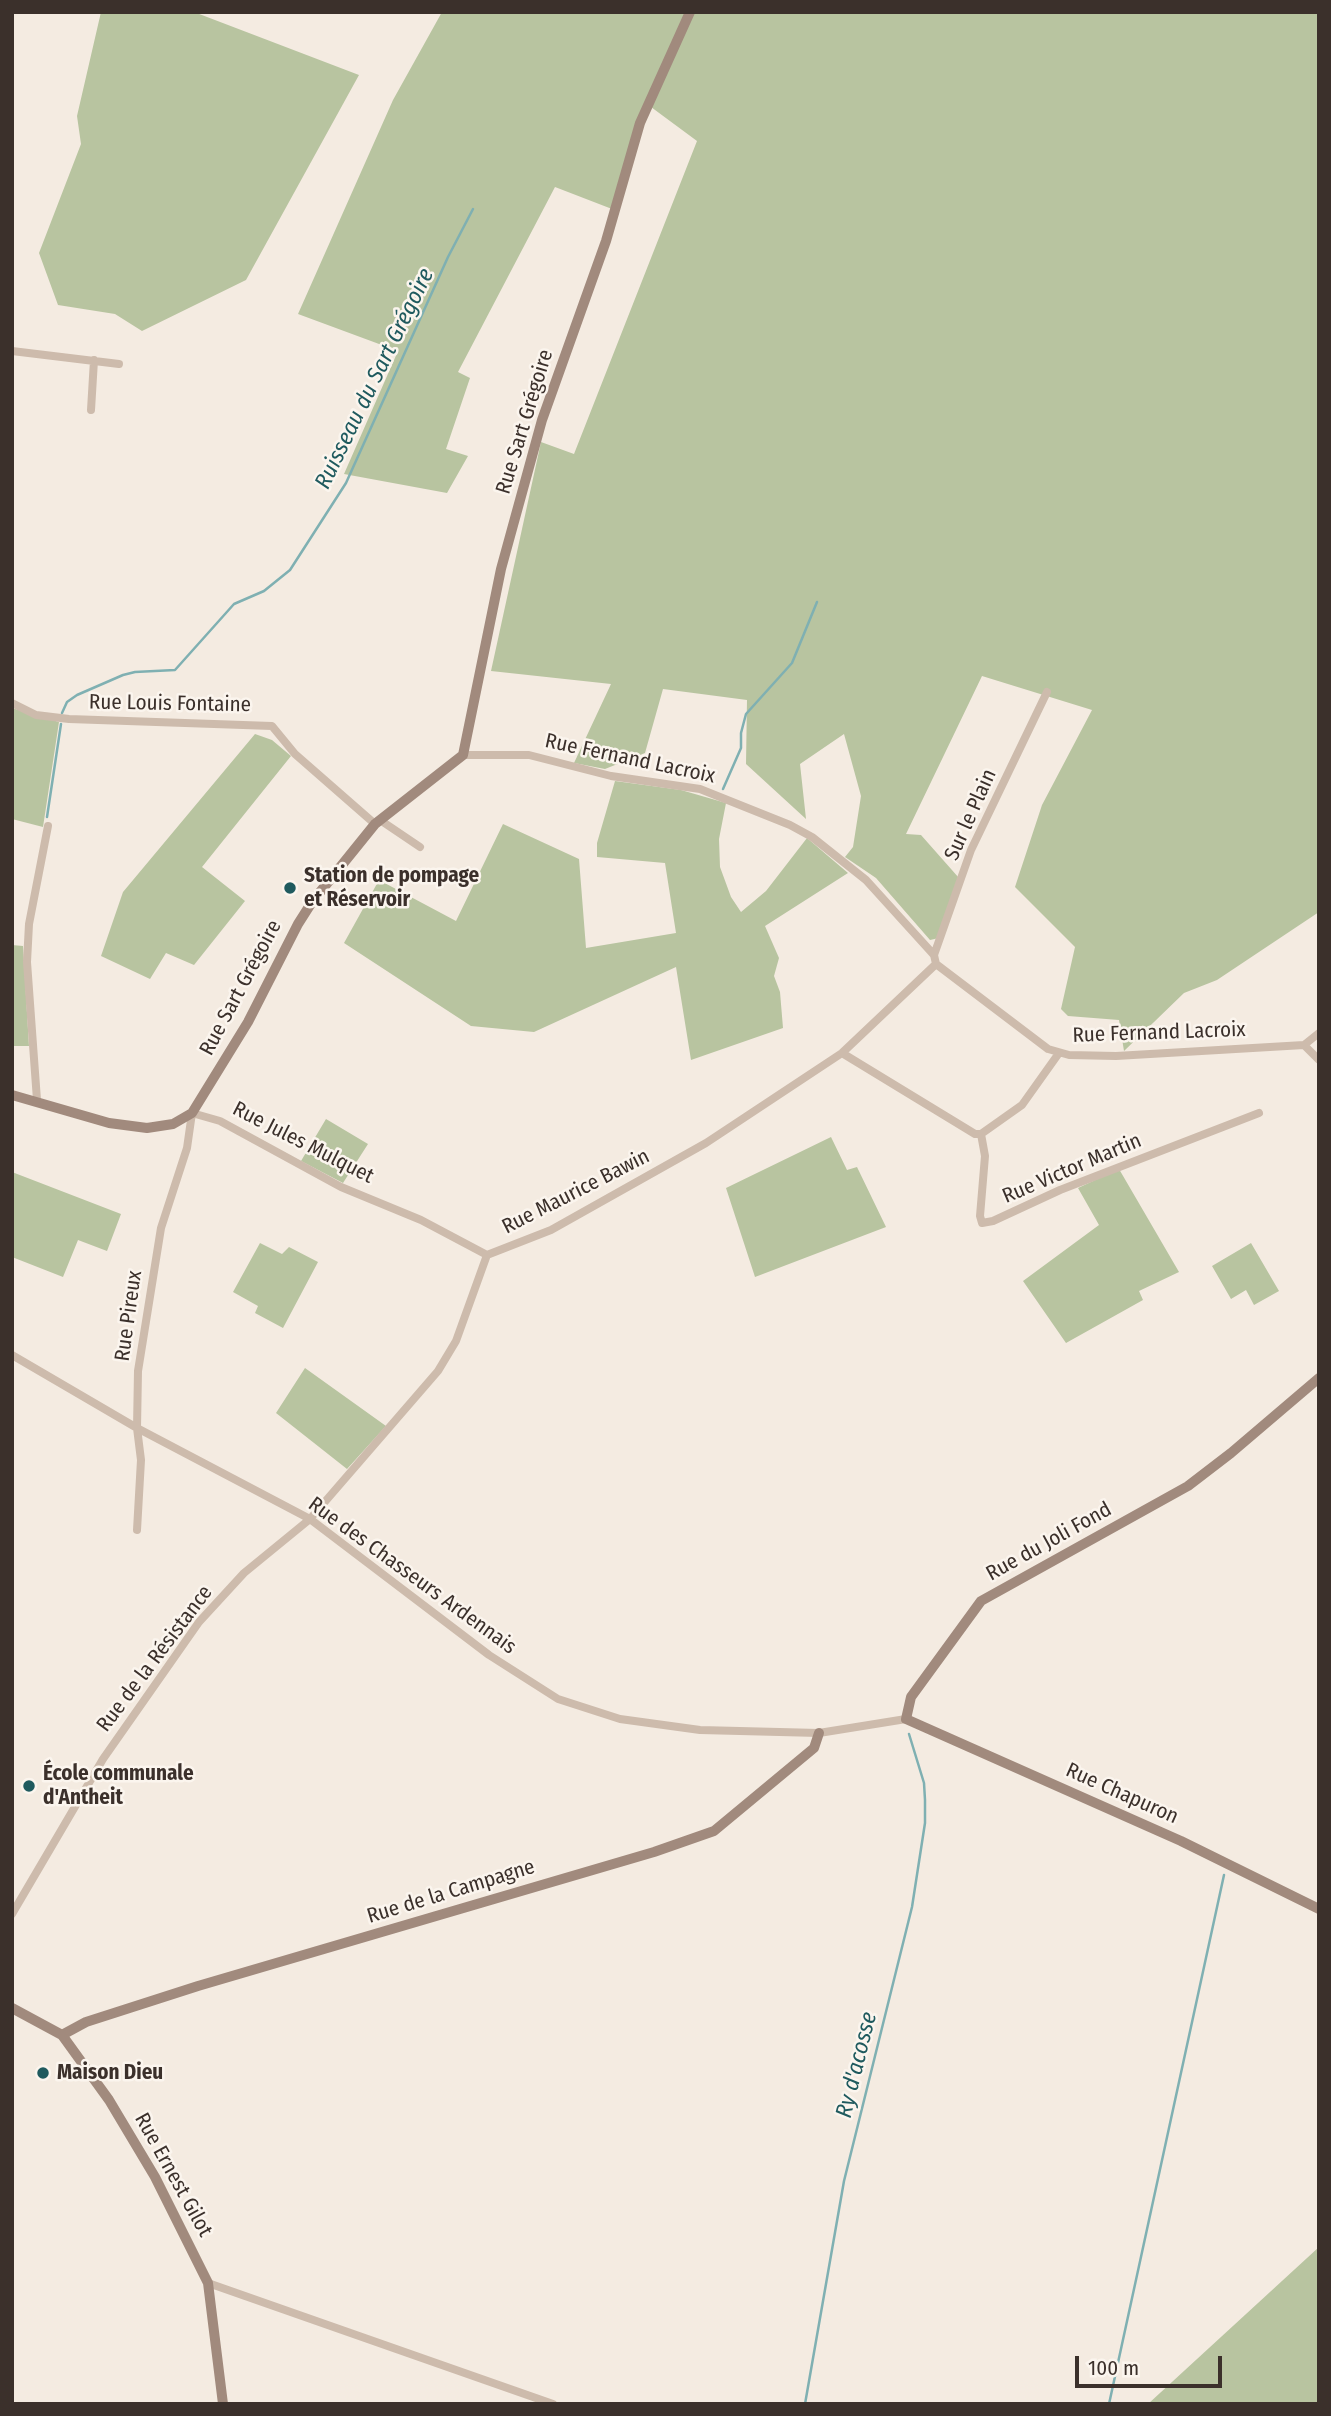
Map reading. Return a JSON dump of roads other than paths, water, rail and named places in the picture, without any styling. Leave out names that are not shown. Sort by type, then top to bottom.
[{"type":"street","name":"Rue Sart Grégoire","points":[[192,1113],[248,1022],[298,924],[377,822],[463,755],[501,569],[542,420],[606,241],[640,123],[690,12]]},
{"type":"street","points":[[12,351],[119,364]]},
{"type":"street","points":[[91,410],[94,360]]},
{"type":"street","name":"Sur le Plain","points":[[935,960],[971,850],[1048,692]]},
{"type":"street","name":"Rue Louis Fontaine","points":[[12,703],[36,715],[69,719],[272,726],[295,754],[377,822]]},
{"type":"street","name":"Rue Fernand Lacroix","points":[[463,755],[529,755],[611,776],[700,789],[790,825],[812,837],[866,880],[935,960],[1006,1020],[1048,1049],[1059,1053],[1116,1056],[1304,1045]]},
{"type":"street","points":[[377,822],[420,847]]},
{"type":"street","points":[[37,1100],[27,962],[29,924],[48,826]]},
{"type":"street","name":"Rue Maurice Bawin","points":[[310,1519],[438,1371],[456,1341],[487,1255],[551,1230],[706,1143],[842,1053],[935,960]]},
{"type":"street","points":[[1319,1033],[1304,1045],[1319,1060]]},
{"type":"street","points":[[842,1053],[962,1128],[981,1134],[1023,1105],[1059,1053]]},
{"type":"street","points":[[12,1095],[37,1100],[109,1123],[147,1128],[173,1124],[192,1113]]},
{"type":"street","name":"Rue Jules Mulquet","points":[[192,1113],[220,1121],[306,1169],[421,1220],[487,1255]]},
{"type":"street","name":"Rue Pireux","points":[[137,1530],[141,1460],[137,1427],[138,1371],[161,1228],[187,1148],[192,1113]]},
{"type":"street","name":"Rue Victor Martin","points":[[981,1134],[985,1156],[979,1216],[982,1223],[993,1222],[1059,1190],[1259,1114]]},
{"type":"street","name":"Rue des Chasseurs Ardennais","points":[[12,1355],[137,1427],[310,1519],[489,1655],[558,1699],[600,1714],[640,1723],[700,1730],[819,1733]]},
{"type":"street","name":"Rue du Joli Fond","points":[[906,1719],[911,1698],[981,1601],[1188,1486],[1231,1454],[1319,1378]]},
{"type":"street","name":"Rue de la Résistance","points":[[12,1914],[103,1759],[199,1622],[244,1573],[310,1519]]},
{"type":"street","points":[[819,1733],[906,1719]]},
{"type":"street","name":"Rue Chapuron","points":[[906,1719],[1181,1841],[1319,1909]]},
{"type":"street","name":"Rue de la Campagne","points":[[62,2035],[86,2022],[186,1990],[654,1852],[714,1831],[814,1748],[819,1733]]},
{"type":"street","name":"Rue Ernest Gilot","points":[[12,2008],[62,2035],[109,2100],[149,2166],[208,2283],[223,2404]]},
{"type":"street","points":[[208,2283],[553,2404]]},
{"type":"waterway","name":"Ruisseau du Sart Grégoire","points":[[62,713],[67,702],[77,695],[123,675],[175,670],[234,604],[264,591],[290,570],[346,483],[448,257],[473,209]]},
{"type":"waterway","points":[[723,789],[741,748],[741,733],[746,714],[792,663],[817,602]]},
{"type":"waterway","name":"Ruisseau du Sart Grégoire","points":[[47,817],[61,724]]},
{"type":"waterway","name":"Ry d'acosse","points":[[805,2404],[844,2181],[912,1907],[925,1823],[925,1800],[924,1783],[909,1734]]},
{"type":"waterway","points":[[1109,2404],[1224,1875]]},
{"type":"place","name":"Station de pompage et Réservoir","points":[[290,888]]},
{"type":"place","name":"École communale d'Antheit","points":[[29,1786]]},
{"type":"place","name":"Maison Dieu","points":[[43,2073]]}]
